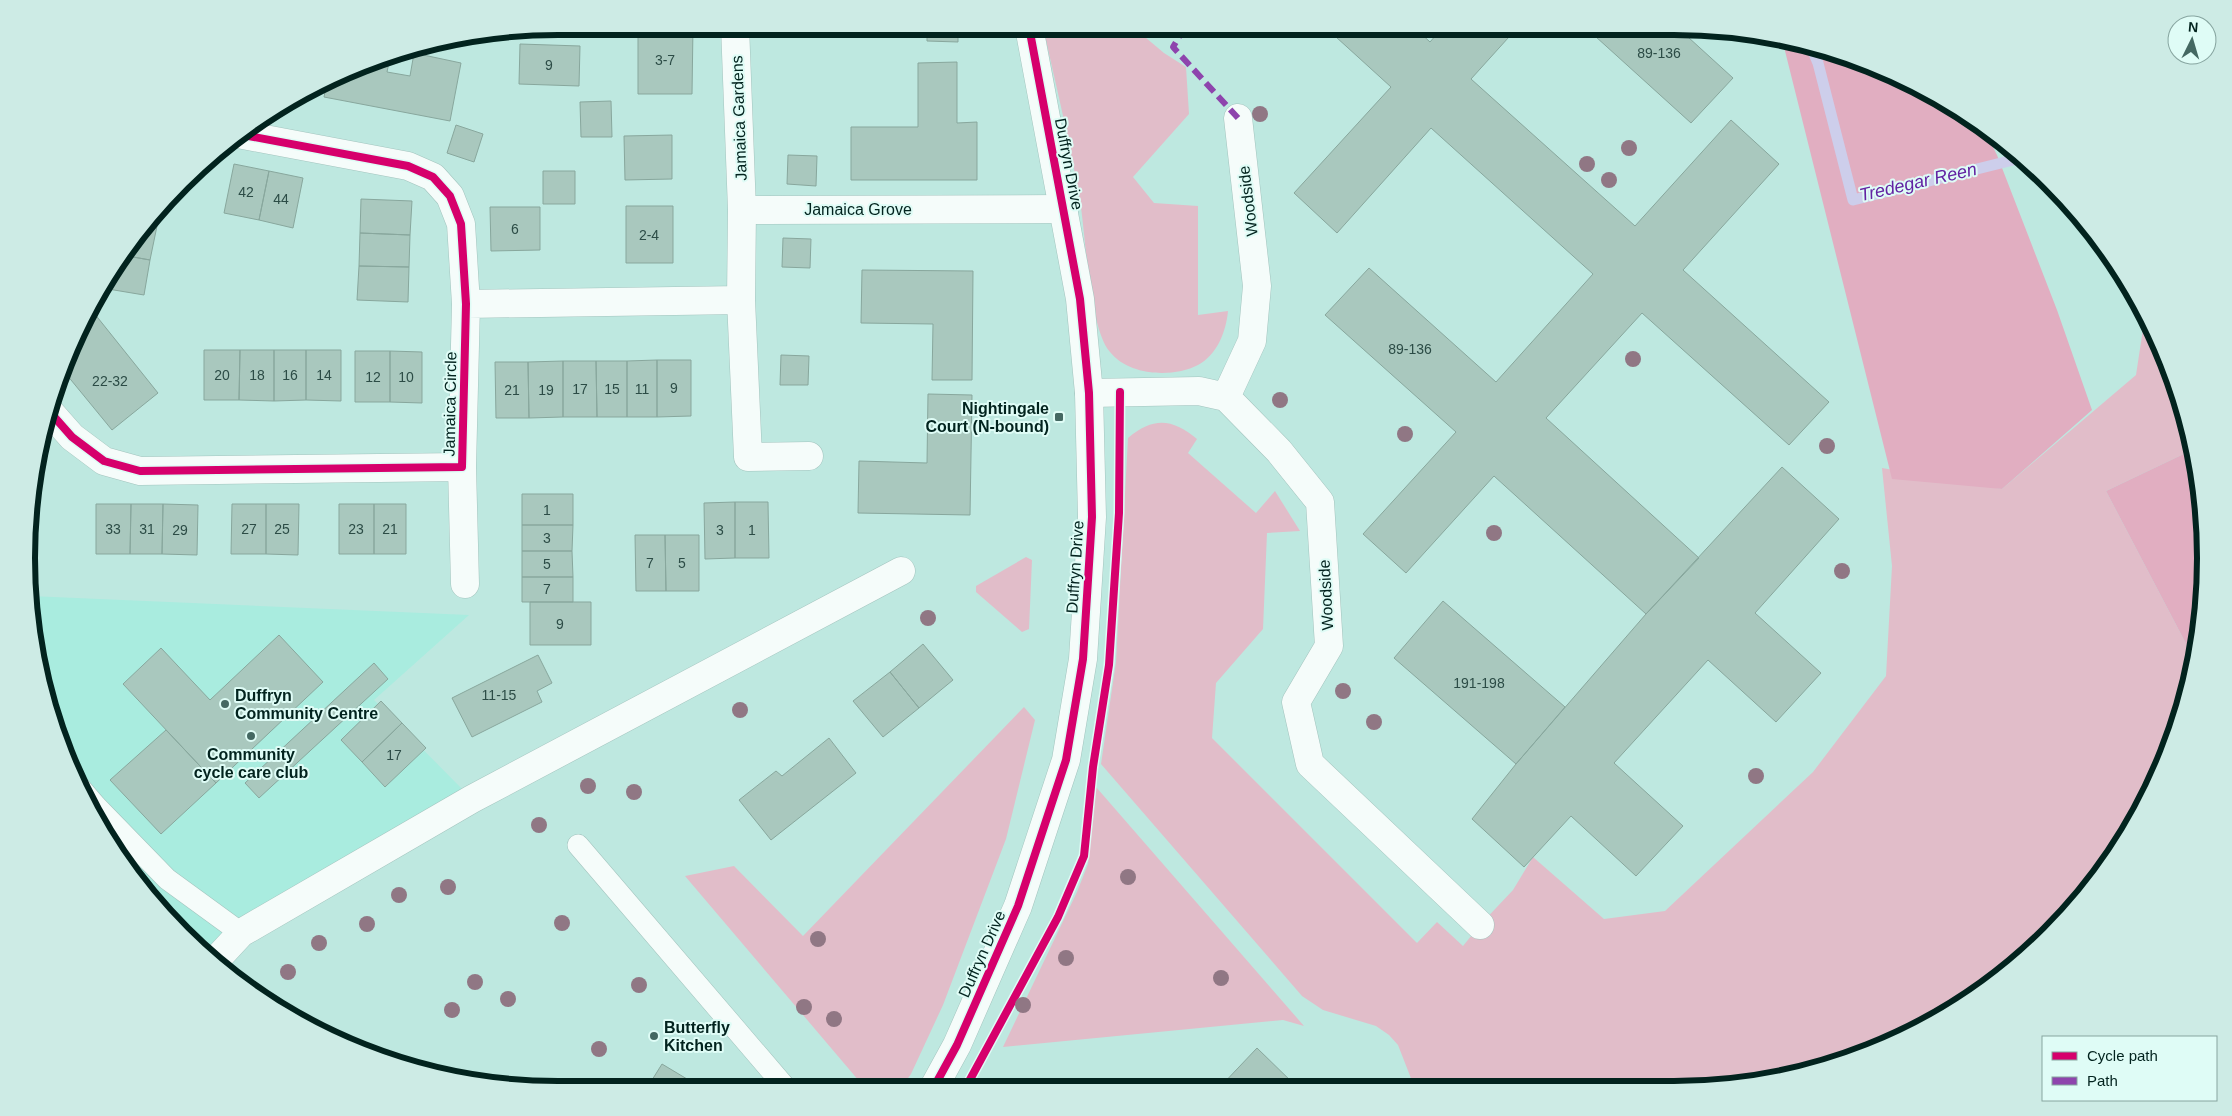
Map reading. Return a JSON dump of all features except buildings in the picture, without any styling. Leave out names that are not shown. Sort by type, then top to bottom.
[{"type":"street","name":"Jamaica Gardens","points":[[735,35],[742,210]]},
{"type":"street","name":"Duffryn Drive","points":[[938,1081],[957,1045],[1018,906],[1066,760],[1083,659],[1092,517],[1089,393],[1080,299],[1031,35]]},
{"type":"street","name":"Woodside","points":[[1238,118],[1258,286],[1252,340],[1226,398],[1279,451],[1320,502],[1329,646],[1296,702],[1310,764],[1480,925]]},
{"type":"street","name":"Jamaica Circle","points":[[249,136],[408,166],[433,177],[450,196],[461,224],[466,304],[462,467],[465,584]]},
{"type":"street","name":"Jamaica Grove","points":[[742,210],[1064,209]]},
{"type":"street","points":[[742,210],[741,300],[748,457],[809,456]]},
{"type":"street","points":[[466,304],[741,300]]},
{"type":"street","points":[[1089,393],[1199,391],[1226,398]]},
{"type":"street","name":"Jamaica Circle","points":[[55,418],[72,437],[104,461],[140,471],[462,467]]},
{"type":"street","points":[[219,956],[241,933],[472,799],[901,571]]},
{"type":"lane","points":[[101,811],[167,879],[241,933]]},
{"type":"lane","points":[[578,845],[780,1081]]},
{"type":"shaded area","points":[[1045,35],[1143,35],[1164,53],[1186,67],[1189,114],[1133,177],[1154,203],[1198,206],[1198,315],[1228,311],[1223,335],[1205,361],[1198,365],[1176,372],[1164,373],[1140,370],[1118,360],[1110,352],[1103,340],[1097,323],[1089,281],[1080,201]]},
{"type":"shaded area","points":[[1784,47],[1842,63],[1905,89],[1965,123],[1990,142],[2057,310],[2092,410],[2002,489],[1892,479]]},
{"type":"shaded area","points":[[2143,328],[2169,390],[2186,453],[2106,491],[2189,649],[2179,693],[2157,758],[2143,789],[2109,849],[2067,903],[2044,928],[2019,951],[1965,993],[1905,1027],[1874,1041],[1842,1053],[1776,1071],[1708,1080],[1412,1081],[1398,1045],[1389,1035],[1376,1026],[1323,1010],[1302,996],[1101,764],[1116,662],[1128,438],[1146,426],[1155,423],[1171,424],[1180,427],[1197,439],[1188,453],[1256,513],[1275,491],[1300,531],[1267,533],[1263,629],[1216,683],[1212,738],[1417,943],[1437,922],[1463,946],[1513,890],[1533,857],[1604,919],[1665,911],[1813,772],[1886,676],[1892,566],[1882,468],[2002,489],[2136,375]]},
{"type":"shaded area","points":[[2186,453],[2193,490],[2197,558],[2193,626],[2189,649],[2106,491]]},
{"type":"shaded area","points":[[1026,557],[1032,560],[1029,629],[1022,632],[976,592],[976,586]]},
{"type":"shaded area","points":[[36,596],[469,615],[374,700],[472,799],[221,957],[188,928],[143,876],[123,849],[89,789],[63,726],[53,693],[39,626]]},
{"type":"shaded area","points":[[1024,707],[1035,720],[1006,839],[943,1005],[906,1081],[859,1081],[685,876],[734,866],[803,936]]},
{"type":"shaded area","points":[[1096,787],[1304,1026],[1283,1020],[1003,1047],[1077,892],[1088,864]]},
{"type":"waterway","name":"Tredegar Reen","points":[[1814,55],[1853,200],[2013,160]]},
{"type":"marked path","points":[[1180,35],[1173,47],[1238,118]]},
{"type":"cycle path","points":[[937,1081],[957,1045],[1018,906],[1066,760],[1083,659],[1092,517],[1089,393],[1080,299],[1030,35]]},
{"type":"cycle path","points":[[55,417],[72,437],[104,461],[140,471],[462,467],[466,304],[461,224],[450,196],[433,177],[408,166],[249,136]]},
{"type":"cycle path","points":[[969,1081],[1058,917],[1084,856],[1093,767],[1109,665],[1119,513],[1120,392]]},
{"type":"place","name":"Nightingale Court (N-bound)","points":[[1059,417]]},
{"type":"place","name":"Duffryn Community Centre","points":[[225,704]]},
{"type":"place","name":"Community cycle care club","points":[[251,736]]},
{"type":"place","name":"Butterfly Kitchen","points":[[654,1036]]}]
